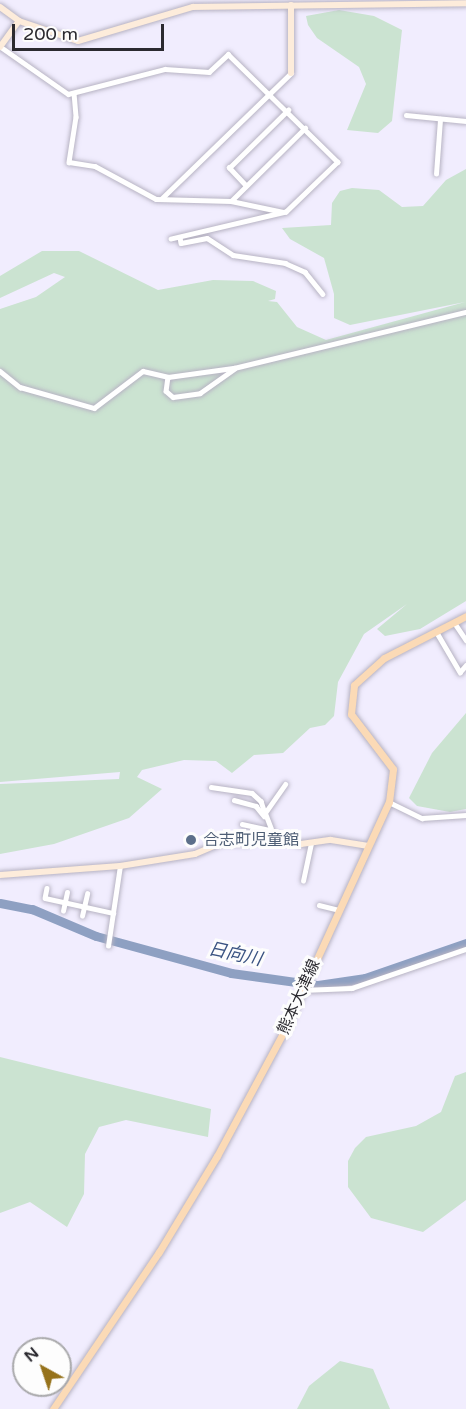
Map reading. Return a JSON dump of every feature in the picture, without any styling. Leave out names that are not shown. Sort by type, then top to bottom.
[{"type":"main road","name":"熊本大津線","points":[[53,1409],[180,1220],[283,1033],[388,802],[393,769],[356,724],[350,695],[372,666],[466,615]]},
{"type":"street","points":[[0,7],[19,21],[78,41],[193,7],[334,2],[466,3]]},
{"type":"street","points":[[161,199],[291,73],[291,5]]},
{"type":"street","points":[[19,21],[0,47],[68,94],[165,69],[209,72],[228,54],[271,93],[338,162],[286,212],[171,239]]},
{"type":"street","points":[[74,93],[76,117],[69,162],[95,166],[161,199],[231,201],[286,212]]},
{"type":"street","points":[[246,186],[229,168],[288,110]]},
{"type":"street","points":[[406,115],[466,122]]},
{"type":"street","points":[[436,174],[440,118]]},
{"type":"street","points":[[231,201],[305,128]]},
{"type":"street","points":[[180,237],[181,243],[207,238],[233,255],[285,263],[305,272],[323,294]]},
{"type":"street","points":[[0,372],[20,387],[93,408],[143,371],[168,377],[236,367],[466,312]]},
{"type":"street","points":[[168,377],[166,391],[173,397],[200,393],[236,367]]},
{"type":"street","points":[[454,622],[466,640]]},
{"type":"street","points":[[436,631],[460,672],[466,665]]},
{"type":"street","points":[[265,815],[285,784]]},
{"type":"street","points":[[211,787],[252,793],[261,801],[272,831]]},
{"type":"street","points":[[234,800],[256,806],[265,815]]},
{"type":"street","points":[[388,802],[422,818],[466,815]]},
{"type":"street","points":[[242,824],[311,844],[331,840],[369,846]]},
{"type":"street","points":[[0,875],[120,866],[195,854],[223,842],[247,843],[272,831]]},
{"type":"street","points":[[303,881],[311,844]]},
{"type":"street","points":[[108,946],[120,866]]},
{"type":"street","points":[[47,888],[45,898],[113,913]]},
{"type":"street","points":[[63,911],[67,892]]},
{"type":"street","points":[[82,916],[87,894]]},
{"type":"street","points":[[319,905],[339,910]]},
{"type":"street","points":[[303,988],[352,988],[466,949]]},
{"type":"green space","points":[[339,10],[374,16],[402,30],[392,121],[378,133],[347,130],[366,84],[359,67],[317,38],[308,25],[306,16]]},
{"type":"green space","points":[[466,169],[466,601],[420,629],[385,636],[377,629],[407,604],[364,634],[338,682],[334,716],[325,725],[310,728],[283,753],[254,755],[232,773],[216,761],[184,760],[142,770],[137,777],[162,789],[129,818],[54,844],[0,854],[0,784],[119,779],[120,772],[0,782],[0,309],[36,297],[65,277],[54,273],[0,298],[0,276],[42,251],[79,251],[158,290],[213,280],[253,281],[276,291],[275,299],[268,301],[277,302],[297,327],[326,340],[465,302],[350,325],[334,318],[334,294],[324,258],[290,239],[282,228],[331,225],[332,203],[340,191],[352,188],[379,190],[402,207],[423,206],[446,180]]},
{"type":"green space","points":[[466,713],[466,809],[450,812],[417,806],[409,798],[432,753]]},
{"type":"green space","points":[[0,1057],[211,1109],[208,1137],[126,1120],[99,1127],[85,1154],[84,1194],[67,1227],[30,1202],[0,1213]]},
{"type":"green space","points":[[466,1072],[466,1200],[423,1232],[371,1218],[348,1187],[348,1161],[355,1148],[366,1137],[416,1126],[441,1112],[455,1076]]},
{"type":"green space","points":[[340,1361],[373,1369],[390,1409],[297,1409],[309,1386]]},
{"type":"waterway","name":"日向川","points":[[0,903],[32,909],[96,936],[231,973],[318,985],[365,978],[466,943]]},
{"type":"place","name":"合志町児童館","points":[[191,840]]}]
